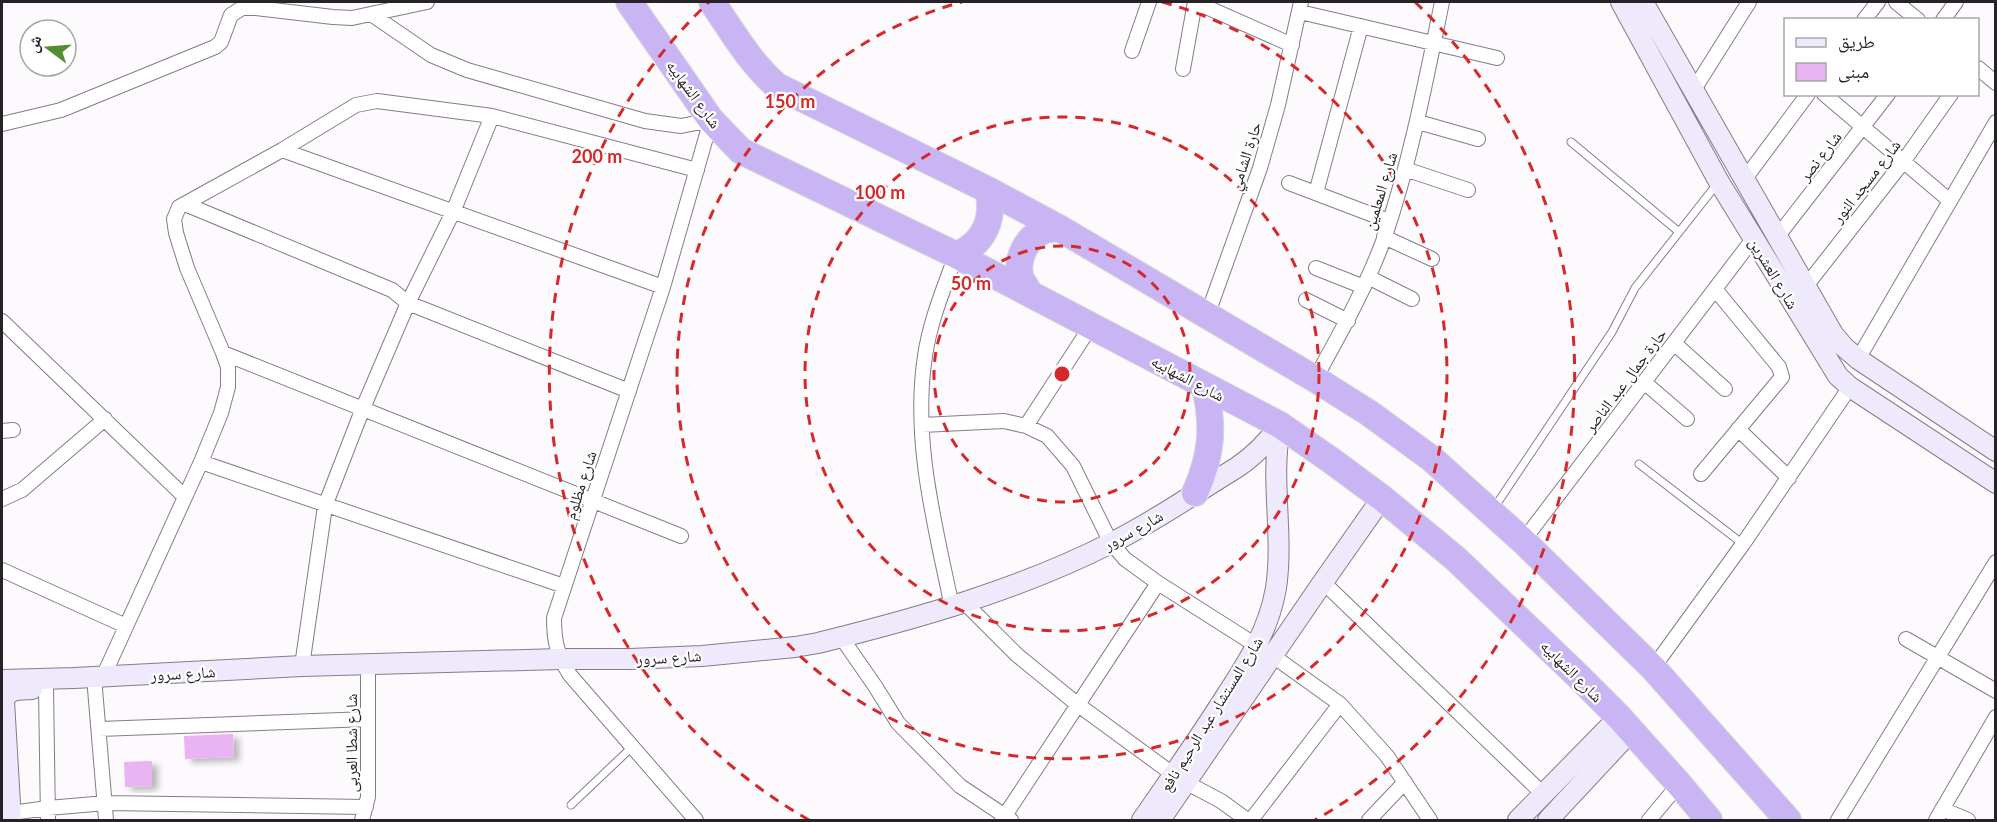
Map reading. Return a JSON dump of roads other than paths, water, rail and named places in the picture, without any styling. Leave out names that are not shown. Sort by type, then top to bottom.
[{"type":"highway","name":"شارع الشهابيه","points":[[629,2],[711,120],[741,151],[1029,292],[1280,425],[1382,498],[1456,559],[1534,633],[1625,724],[1709,820]]},
{"type":"highway","points":[[712,2],[752,60],[777,86],[988,190],[1059,228],[1315,379],[1369,413],[1432,459],[1523,541],[1653,668],[1788,820]]},
{"type":"highway","points":[[956,255],[974,245],[986,229],[991,210],[988,190]]},
{"type":"highway","points":[[1029,292],[1022,279],[1019,264],[1023,250],[1032,238],[1045,230],[1059,228]]},
{"type":"highway","points":[[1195,493],[1204,473],[1209,452],[1210,408],[1205,387]]},
{"type":"street","points":[[2,124],[62,110],[215,47],[222,42],[231,15],[242,8],[254,5],[352,18],[427,2]]},
{"type":"street","points":[[1132,51],[1149,2]]},
{"type":"street","points":[[1183,69],[1195,2],[1292,45]]},
{"type":"street","name":"شارع المعلمين","points":[[1315,379],[1348,321],[1384,237],[1418,122],[1442,2]]},
{"type":"street","name":"شارع العشرين","points":[[1621,2],[1719,182],[1838,376],[1850,387],[1995,483]]},
{"type":"street","name":"شارع العشرين","points":[[1643,2],[1833,334],[1858,359],[1995,451]]},
{"type":"street","points":[[1693,91],[1749,2]]},
{"type":"street","points":[[1866,18],[1878,2]]},
{"type":"street","points":[[1896,2],[1916,18]]},
{"type":"street","points":[[1944,18],[1956,2]]},
{"type":"street","points":[[1300,7],[1361,26],[1497,58]]},
{"type":"street","name":"حارة الشامي","points":[[1207,316],[1260,168],[1300,7]]},
{"type":"street","points":[[371,14],[431,55],[467,70],[645,121],[681,126],[711,120]]},
{"type":"street","points":[[1316,193],[1361,26]]},
{"type":"street","points":[[1979,70],[1995,83]]},
{"type":"street","points":[[1744,180],[1807,96]]},
{"type":"street","points":[[1826,96],[1950,201]]},
{"type":"street","name":"شارع نصر","points":[[1777,237],[1887,96]]},
{"type":"street","name":"شارع مسجد النور","points":[[1806,286],[1903,162],[1950,96]]},
{"type":"street","points":[[106,820],[99,729],[90,678],[126,626],[201,462],[221,413],[228,387],[228,367],[224,353],[187,268],[176,233],[174,219],[176,213],[185,204],[282,150],[349,109],[368,102],[386,102],[492,116],[697,170]]},
{"type":"street","points":[[302,666],[325,506],[363,408],[408,303],[453,212],[492,116]]},
{"type":"street","name":"شارع مظلوم","points":[[696,820],[570,675],[560,659],[554,639],[554,618],[663,287],[711,120]]},
{"type":"street","points":[[1418,122],[1478,139]]},
{"type":"street","points":[[1858,359],[1995,122]]},
{"type":"street","points":[[282,150],[663,287]]},
{"type":"street","points":[[1405,169],[1468,190]]},
{"type":"street","points":[[1289,183],[1389,221]]},
{"type":"street","points":[[185,204],[392,290],[408,303],[629,391]]},
{"type":"street","points":[[1384,237],[1432,259]]},
{"type":"street","name":"حارة جمال عبد الناصر","points":[[1523,541],[1753,239]]},
{"type":"street","points":[[956,255],[936,310],[925,356],[921,408],[927,484],[958,605],[1077,704],[1181,779],[1221,801],[1249,820],[1341,704]]},
{"type":"street","points":[[1316,268],[1366,282],[1412,299]]},
{"type":"street","points":[[1701,474],[1782,377],[1782,372],[1715,289]]},
{"type":"street","points":[[1306,300],[1348,321]]},
{"type":"street","points":[[2,321],[185,497]]},
{"type":"street","points":[[1026,426],[1091,326]]},
{"type":"street","points":[[1674,343],[1725,389]]},
{"type":"street","points":[[224,353],[681,536]]},
{"type":"street","points":[[1644,382],[1687,419]]},
{"type":"street","points":[[1653,668],[1743,544],[1850,387]]},
{"type":"street","points":[[1929,439],[1943,416]]},
{"type":"street","points":[[2,499],[22,490],[105,419]]},
{"type":"street","points":[[922,425],[1004,421],[1026,426],[1047,436],[1073,466],[1112,543],[1125,559],[1341,704],[1387,756],[1430,820]]},
{"type":"street","name":"شارع سرور","points":[[2,680],[33,686],[90,678],[302,666],[630,659],[702,656],[795,647],[958,605],[1020,584],[1112,543],[1253,456],[1268,442],[1280,425]]},
{"type":"street","name":"شارع المستشار عبد الرحيم نافع","points":[[1265,652],[1268,621],[1276,588],[1279,526],[1275,471],[1280,425]]},
{"type":"street","points":[[1738,429],[1789,478]]},
{"type":"street","points":[[201,462],[564,586]]},
{"type":"street","name":"شارع المستشار عبد الرحيم نافع","points":[[1160,820],[1181,779],[1265,652],[1323,582],[1382,498]]},
{"type":"street","points":[[1838,820],[1937,657],[1994,569]]},
{"type":"street","points":[[2,570],[126,626]]},
{"type":"street","points":[[1323,582],[1543,794]]},
{"type":"street","points":[[841,637],[898,723],[960,786],[1006,819],[1077,704],[1158,583]]},
{"type":"street","points":[[1906,639],[1995,691]]},
{"type":"street","name":"شارع شطا العربى","points":[[364,814],[368,665]]},
{"type":"street","points":[[48,814],[33,686],[12,690],[5,696],[4,701],[11,817],[48,814],[106,803],[364,814]]},
{"type":"street","points":[[1968,820],[1939,815],[1995,717]]},
{"type":"street","points":[[99,729],[368,719]]},
{"type":"street","points":[[1518,820],[1543,794],[1625,724]]},
{"type":"street","points":[[1548,820],[1625,724]]},
{"type":"street","name":"شارع المستشار عبد الرحيم نافع","points":[[1142,820],[1181,779]]},
{"type":"street","points":[[1370,820],[1405,782]]},
{"type":"street","points":[[1649,820],[1679,784]]},
{"type":"lane","points":[[1571,142],[1679,232]]},
{"type":"lane","points":[[1492,512],[1612,332],[1635,288],[1719,182]]},
{"type":"lane","points":[[1640,464],[1743,544]]},
{"type":"lane","points":[[572,805],[632,747]]}]
